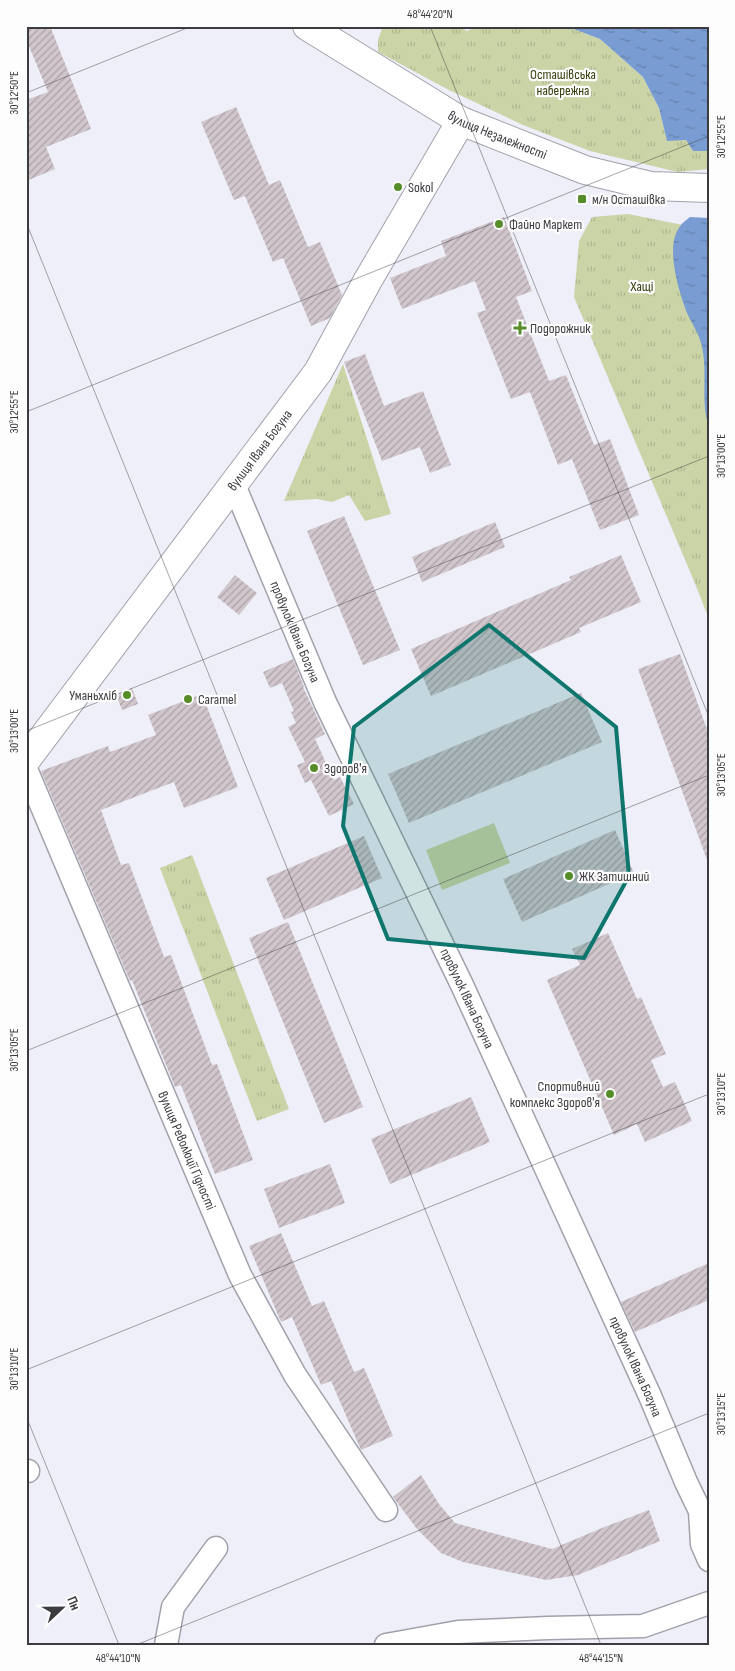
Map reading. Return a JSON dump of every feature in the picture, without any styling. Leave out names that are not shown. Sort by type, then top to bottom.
[{"type":"main road","name":"вулиця Незалежності","points":[[307,26],[461,121],[585,170],[651,186],[709,188]]},
{"type":"main road","name":"вулиця Івана Богуна","points":[[26,760],[318,372],[368,280],[461,121]]},
{"type":"street","name":"провулок Івана Богуна","points":[[234,485],[326,702],[474,1010],[650,1396],[700,1512],[702,1544],[709,1560]]},
{"type":"street","name":"вулиця Революції Гідності","points":[[26,769],[240,1275],[295,1375],[386,1510]]},
{"type":"street","points":[[166,1645],[173,1607],[216,1548]]},
{"type":"street","points":[[386,1645],[458,1632],[643,1626],[709,1603]]},
{"type":"highlighted area","points":[[489,625],[616,727],[629,876],[584,958],[388,939],[343,826],[354,727]]},
{"type":"green space","name":"Осташівська набережна","points":[[383,26],[457,26],[467,31],[477,26],[566,26],[600,39],[643,77],[659,108],[667,140],[686,140],[693,151],[709,151],[709,169],[678,172],[590,151],[523,125],[449,90],[378,52],[378,40]]},
{"type":"green space","name":"Хащі","points":[[628,214],[683,225],[709,222],[709,619],[574,297],[579,241],[592,217]]},
{"type":"green space","points":[[343,364],[391,514],[365,521],[349,495],[332,502],[317,499],[284,501]]},
{"type":"green space","points":[[494,823],[510,863],[442,890],[426,850]]},
{"type":"green space","points":[[192,855],[289,1109],[257,1121],[160,868]]},
{"type":"water","points":[[566,26],[709,26],[709,151],[693,151],[686,140],[667,141],[659,108],[643,77],[600,39]]},
{"type":"water","points":[[690,217],[709,218],[709,427],[704,397],[704,357],[702,347],[684,304],[677,282],[673,258],[675,236],[681,225]]},
{"type":"building","points":[[26,26],[50,26],[91,129],[46,147],[55,169],[26,181],[26,100],[48,92],[26,39]]},
{"type":"building","points":[[236,107],[269,185],[280,180],[308,247],[320,242],[342,295],[330,318],[311,326],[283,258],[273,262],[245,196],[234,200],[201,122]]},
{"type":"building","points":[[504,217],[532,291],[516,297],[549,381],[566,375],[594,445],[610,439],[639,515],[600,530],[572,459],[558,465],[530,392],[511,399],[477,313],[486,310],[475,281],[402,309],[390,278],[446,256],[441,241]]},
{"type":"building","points":[[365,354],[384,406],[423,391],[451,465],[430,473],[420,447],[382,461],[344,362]]},
{"type":"building","points":[[344,516],[400,650],[363,665],[307,531]]},
{"type":"building","points":[[495,522],[505,547],[422,582],[412,557]]},
{"type":"building","points":[[621,555],[641,602],[579,628],[581,632],[431,696],[411,649],[571,580],[569,577]]},
{"type":"building","points":[[235,575],[257,593],[239,615],[217,597]]},
{"type":"building","points":[[680,654],[709,735],[709,860],[707,860],[638,669]]},
{"type":"building","points":[[293,659],[303,687],[325,734],[315,739],[334,780],[340,777],[354,804],[329,816],[311,780],[305,783],[297,765],[305,762],[288,727],[296,723],[291,712],[294,711],[282,683],[270,688],[263,672]]},
{"type":"building","points":[[132,688],[138,704],[122,710],[116,695]]},
{"type":"building","points":[[581,693],[602,742],[409,823],[388,774]]},
{"type":"building","points":[[202,694],[238,787],[184,808],[174,782],[101,810],[121,865],[129,863],[164,957],[171,955],[212,1065],[217,1064],[253,1160],[215,1174],[181,1085],[175,1087],[132,980],[130,981],[41,771],[108,746],[110,752],[156,735],[148,715]]},
{"type":"building","name":"ЖК Затишний","points":[[615,830],[634,873],[522,922],[503,879]]},
{"type":"building","points":[[364,836],[382,878],[284,920],[266,878]]},
{"type":"building","points":[[288,922],[363,1107],[324,1123],[249,938]]},
{"type":"building","points":[[608,933],[637,999],[641,997],[666,1054],[651,1060],[663,1087],[675,1082],[692,1121],[645,1142],[637,1124],[614,1135],[547,980],[580,965],[572,949]]},
{"type":"building","points":[[471,1097],[490,1142],[390,1184],[371,1139]]},
{"type":"building","points":[[330,1164],[345,1203],[279,1228],[264,1189]]},
{"type":"building","points":[[281,1233],[312,1306],[324,1301],[354,1372],[364,1368],[393,1436],[361,1450],[331,1381],[321,1385],[292,1317],[281,1322],[249,1246]]},
{"type":"building","points":[[709,1263],[709,1300],[635,1332],[621,1302]]},
{"type":"building","points":[[421,1475],[439,1504],[455,1523],[552,1549],[649,1510],[660,1541],[578,1575],[546,1580],[463,1562],[441,1553],[417,1529],[393,1497]]},
{"type":"place","name":"Sokol","points":[[398,187]]},
{"type":"place","name":"м/н Осташівка","points":[[582,199]]},
{"type":"place","name":"Файно Маркет","points":[[499,224]]},
{"type":"place","name":"Подорожник","points":[[520,328]]},
{"type":"place","name":"Уманьхліб","points":[[127,695]]},
{"type":"place","name":"Caramel","points":[[188,699]]},
{"type":"place","name":"Здоров'я","points":[[314,768]]},
{"type":"place","name":"ЖК Затишний","points":[[569,876]]},
{"type":"place","name":"Спортивний комплекс Здоров'я","points":[[610,1094]]}]
